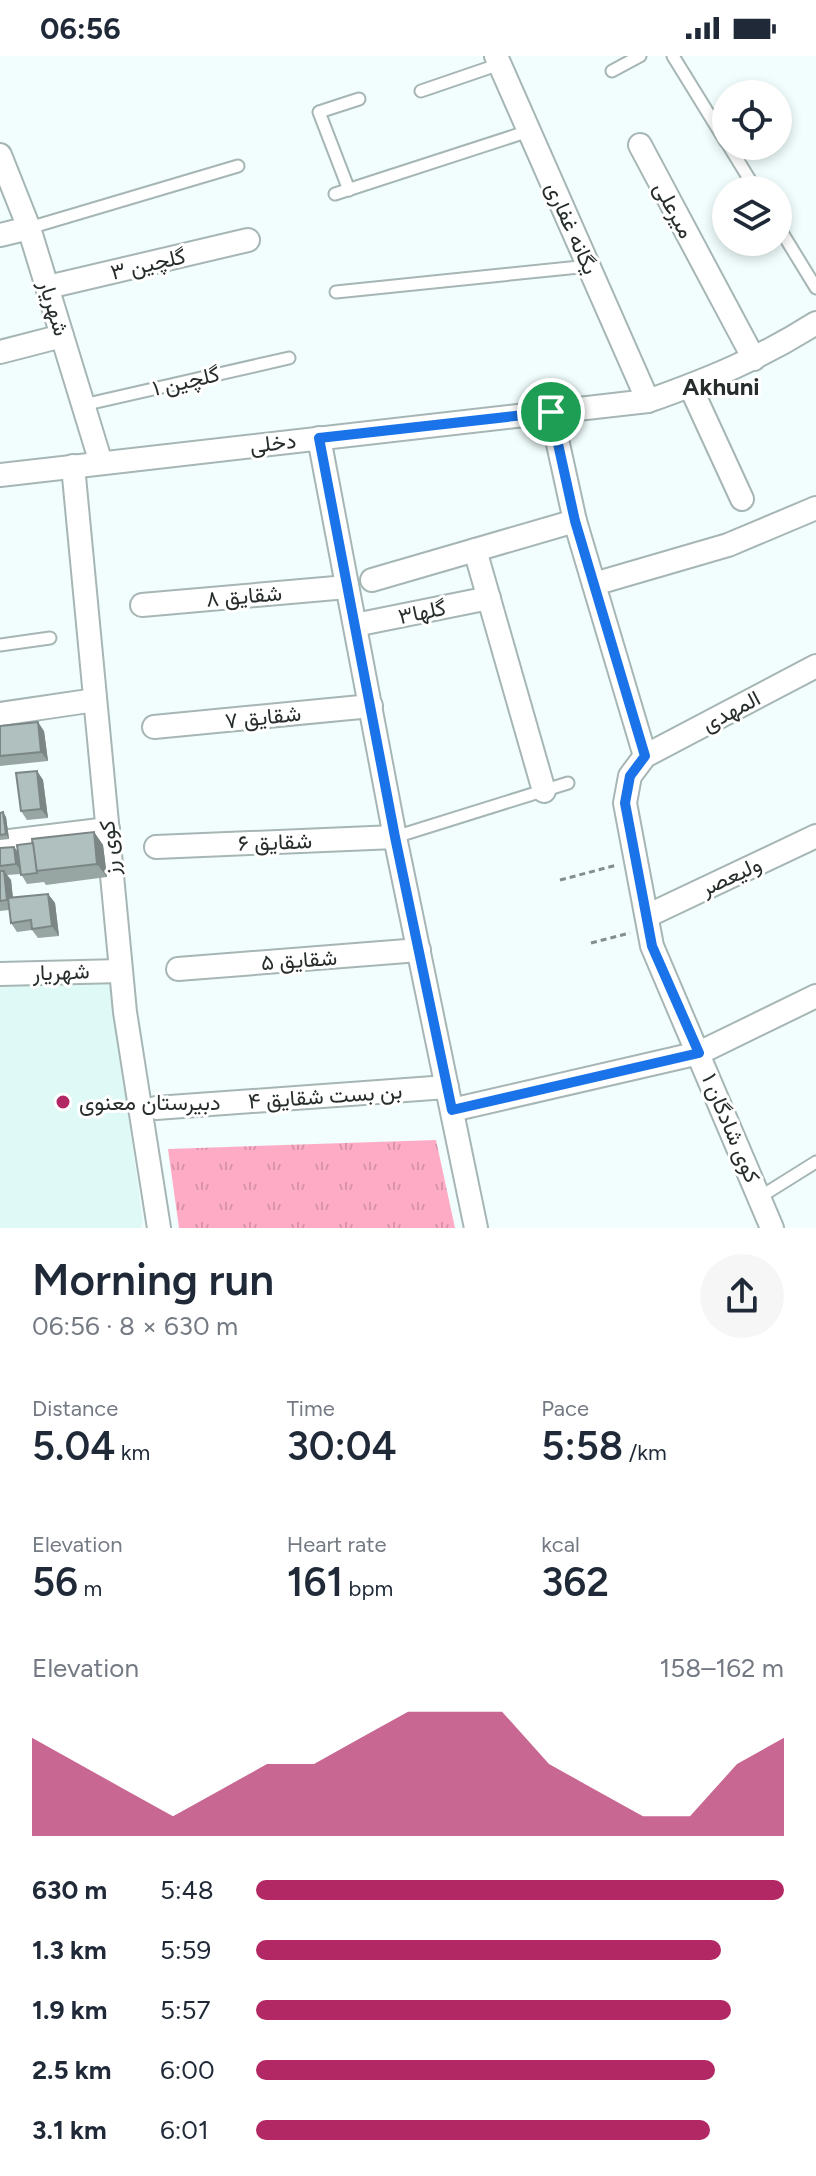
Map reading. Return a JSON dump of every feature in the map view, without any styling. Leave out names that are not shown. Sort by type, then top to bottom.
[{"type":"street","name":"یگانه غفاری","points":[[498,60],[648,401]]},
{"type":"street","name":"میرعلی","points":[[640,145],[754,359]]},
{"type":"street","name":"شهریار","points":[[0,155],[29,228],[101,463]]},
{"type":"street","points":[[0,235],[29,228]]},
{"type":"street","name":"گلچین ۳","points":[[48,287],[248,240]]},
{"type":"street","name":"دخلی","points":[[0,475],[648,401],[716,377],[816,323]]},
{"type":"street","points":[[0,352],[62,336]]},
{"type":"street","points":[[690,386],[742,499]]},
{"type":"street","points":[[551,412],[575,521],[645,756]]},
{"type":"street","points":[[319,438],[395,837],[476,1228]]},
{"type":"street","name":"کوی رز","points":[[73,466],[125,1012],[159,1228]]},
{"type":"street","points":[[594,584],[728,545],[816,508]]},
{"type":"street","points":[[372,580],[575,521]]},
{"type":"street","points":[[475,550],[544,791]]},
{"type":"street","name":"شقایق ۸","points":[[142,605],[347,587]]},
{"type":"street","name":"گلها۳","points":[[355,625],[489,598]]},
{"type":"street","name":"المهدی","points":[[645,756],[816,666]]},
{"type":"street","points":[[0,714],[95,700]]},
{"type":"street","name":"شقایق ۷","points":[[154,727],[371,706]]},
{"type":"street","name":"کوی شادگان ۱","points":[[645,756],[630,776],[625,803],[652,946],[760,1197],[770,1228]]},
{"type":"street","points":[[0,842],[108,829]]},
{"type":"street","name":"ولیعصر","points":[[648,922],[816,836]]},
{"type":"street","name":"شقایق ۶","points":[[156,847],[395,837]]},
{"type":"street","name":"شقایق ۵","points":[[178,969],[419,950]]},
{"type":"street","name":"شهریار","points":[[0,974],[121,971]]},
{"type":"street","points":[[452,1110],[699,1053],[816,996]]},
{"type":"street","name":"بن بست شقایق ۴","points":[[156,1108],[447,1087]]},
{"type":"lane","points":[[612,71],[640,56]]},
{"type":"lane","points":[[673,56],[712,120]]},
{"type":"lane","points":[[421,91],[498,60]]},
{"type":"lane","points":[[349,190],[319,112],[359,99]]},
{"type":"lane","points":[[335,194],[529,131]]},
{"type":"lane","points":[[29,228],[238,166]]},
{"type":"lane","points":[[792,249],[816,288]]},
{"type":"lane","points":[[336,292],[589,266]]},
{"type":"lane","name":"گلچین ۱","points":[[83,405],[289,358]]},
{"type":"lane","points":[[0,645],[50,638]]},
{"type":"lane","points":[[395,837],[568,783]]},
{"type":"lane","points":[[760,1197],[816,1162]]},
{"type":"path","points":[[560,880],[636,859]]},
{"type":"path","points":[[591,943],[648,922]]},
{"type":"shaded area","name":"دبیرستان معنوی","points":[[0,978],[110,982],[143,1222],[141,1228],[0,1228]]},
{"type":"green space","points":[[436,1140],[455,1228],[179,1228],[168,1149]]},
{"type":"building","points":[[38,722],[41,752],[0,756],[0,726]]},
{"type":"building","points":[[37,771],[41,809],[21,811],[16,773]]},
{"type":"building","points":[[3,812],[6,834],[0,835],[0,813]]},
{"type":"building","points":[[94,832],[97,864],[36,871],[32,839]]},
{"type":"building","points":[[33,843],[37,873],[21,875],[17,845]]},
{"type":"building","points":[[14,847],[16,864],[0,866],[0,848]]},
{"type":"building","points":[[0,871],[4,871],[7,900],[0,901]]},
{"type":"building","points":[[48,894],[52,926],[32,929],[31,920],[11,923],[8,898]]},
{"type":"place","name":"دبیرستان معنوی","points":[[63,1102]]},
{"type":"district","name":"Akhuni","points":[[721,386]]},
{"type":"route","points":[[551,412],[575,521],[645,756],[630,776],[625,803],[652,946],[699,1053],[452,1110],[395,837],[319,438],[551,412]]}]
